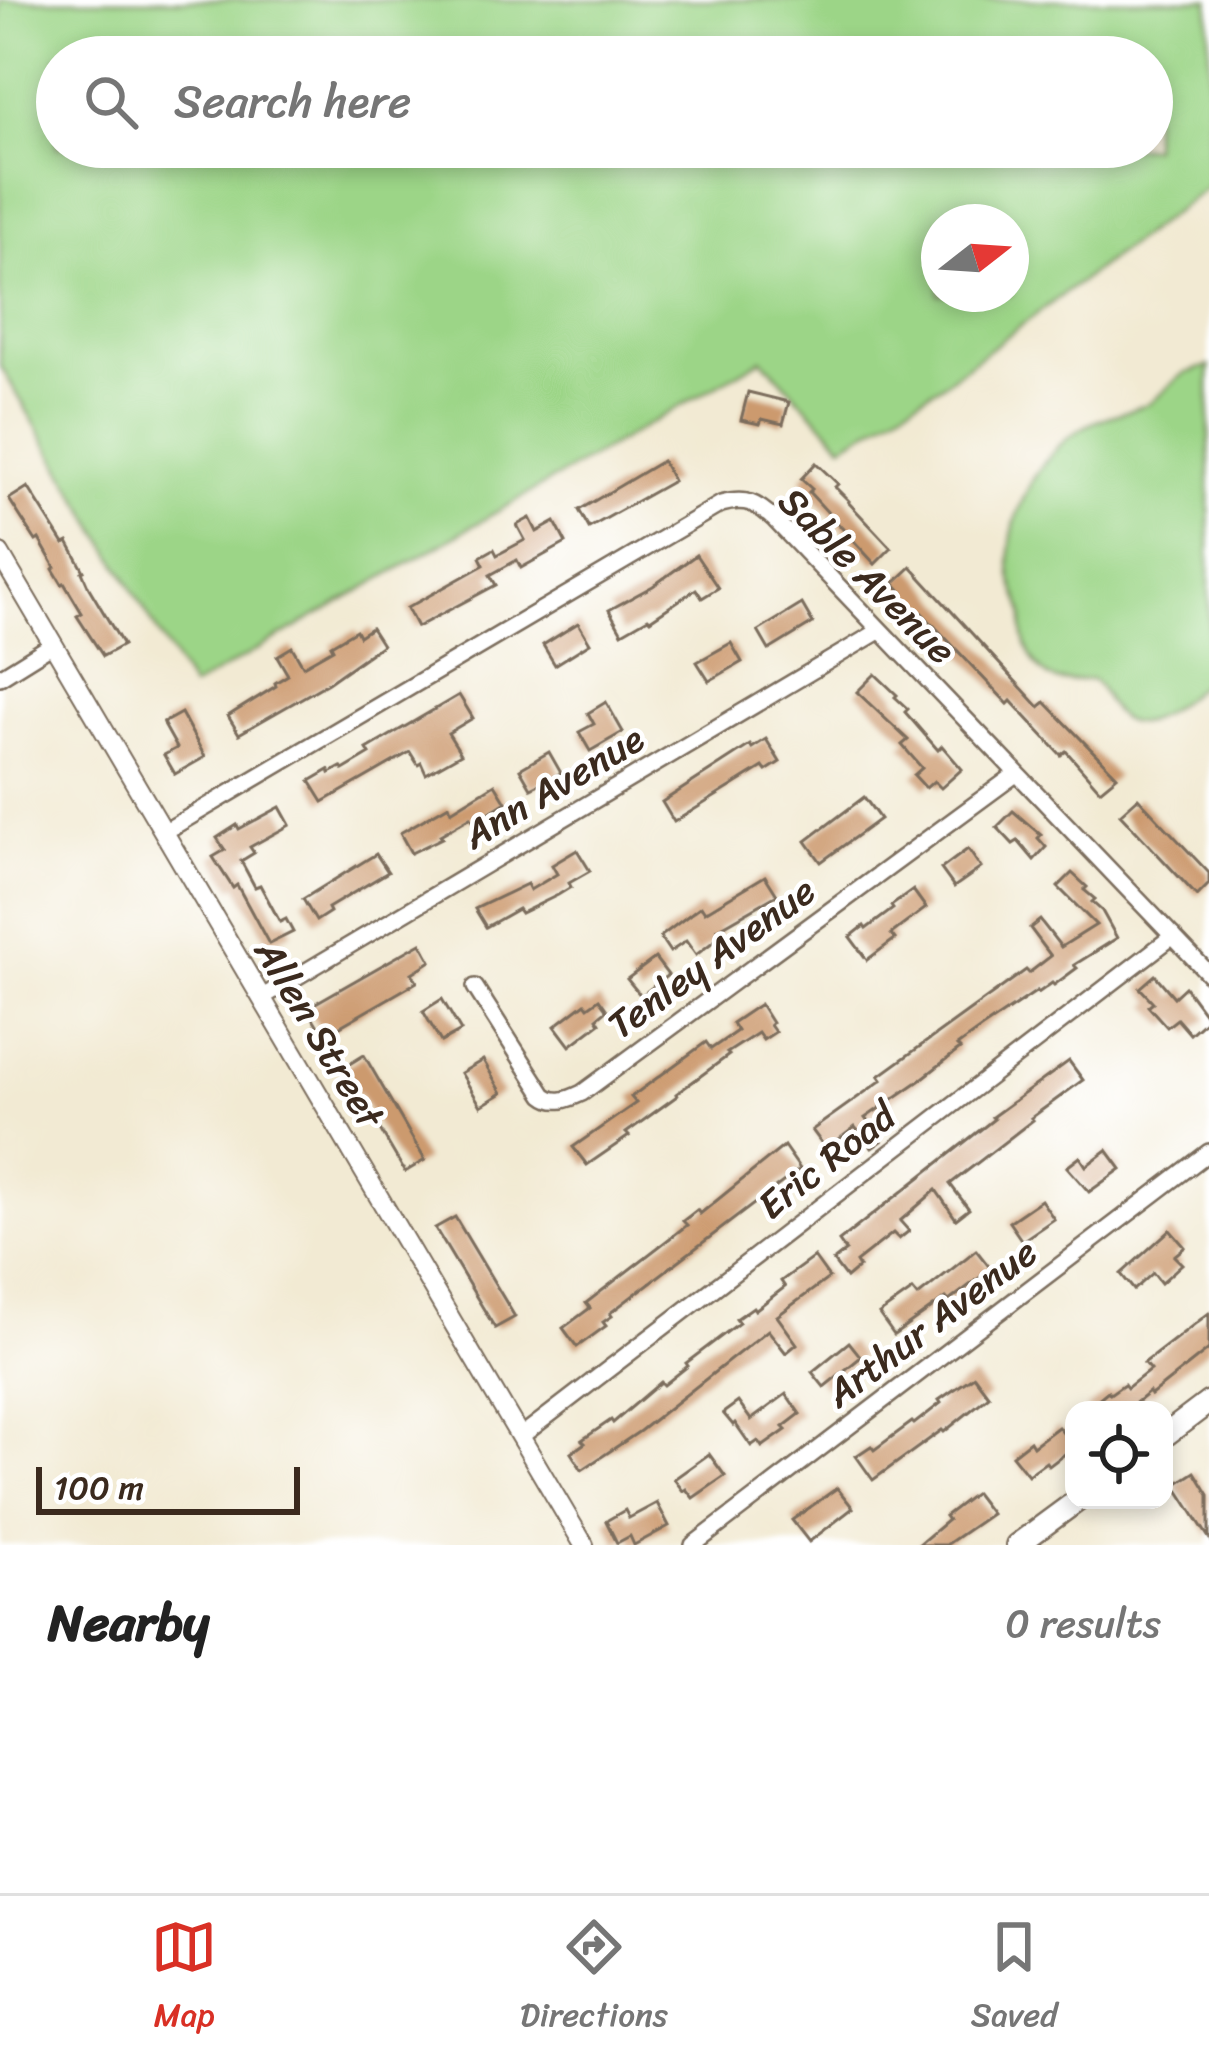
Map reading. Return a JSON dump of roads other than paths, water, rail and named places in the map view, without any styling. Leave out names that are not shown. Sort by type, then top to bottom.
[{"type":"main road","points":[[1173,1429],[1209,1402]]},
{"type":"main road","points":[[1017,1545],[1066,1509]]},
{"type":"street","name":"Sable Avenue","points":[[164,832],[721,504],[744,500],[764,510],[1209,974]]},
{"type":"street","name":"Allen Street","points":[[0,554],[584,1545]]},
{"type":"street","name":"Ann Avenue","points":[[261,998],[879,631]]},
{"type":"street","points":[[0,676],[53,644]]},
{"type":"street","name":"Tenley Avenue","points":[[476,987],[544,1095],[560,1100],[575,1096],[1016,774]]},
{"type":"street","name":"Eric Road","points":[[520,1437],[1173,936]]},
{"type":"street","name":"Arthur Avenue","points":[[693,1545],[1209,1152]]}]
